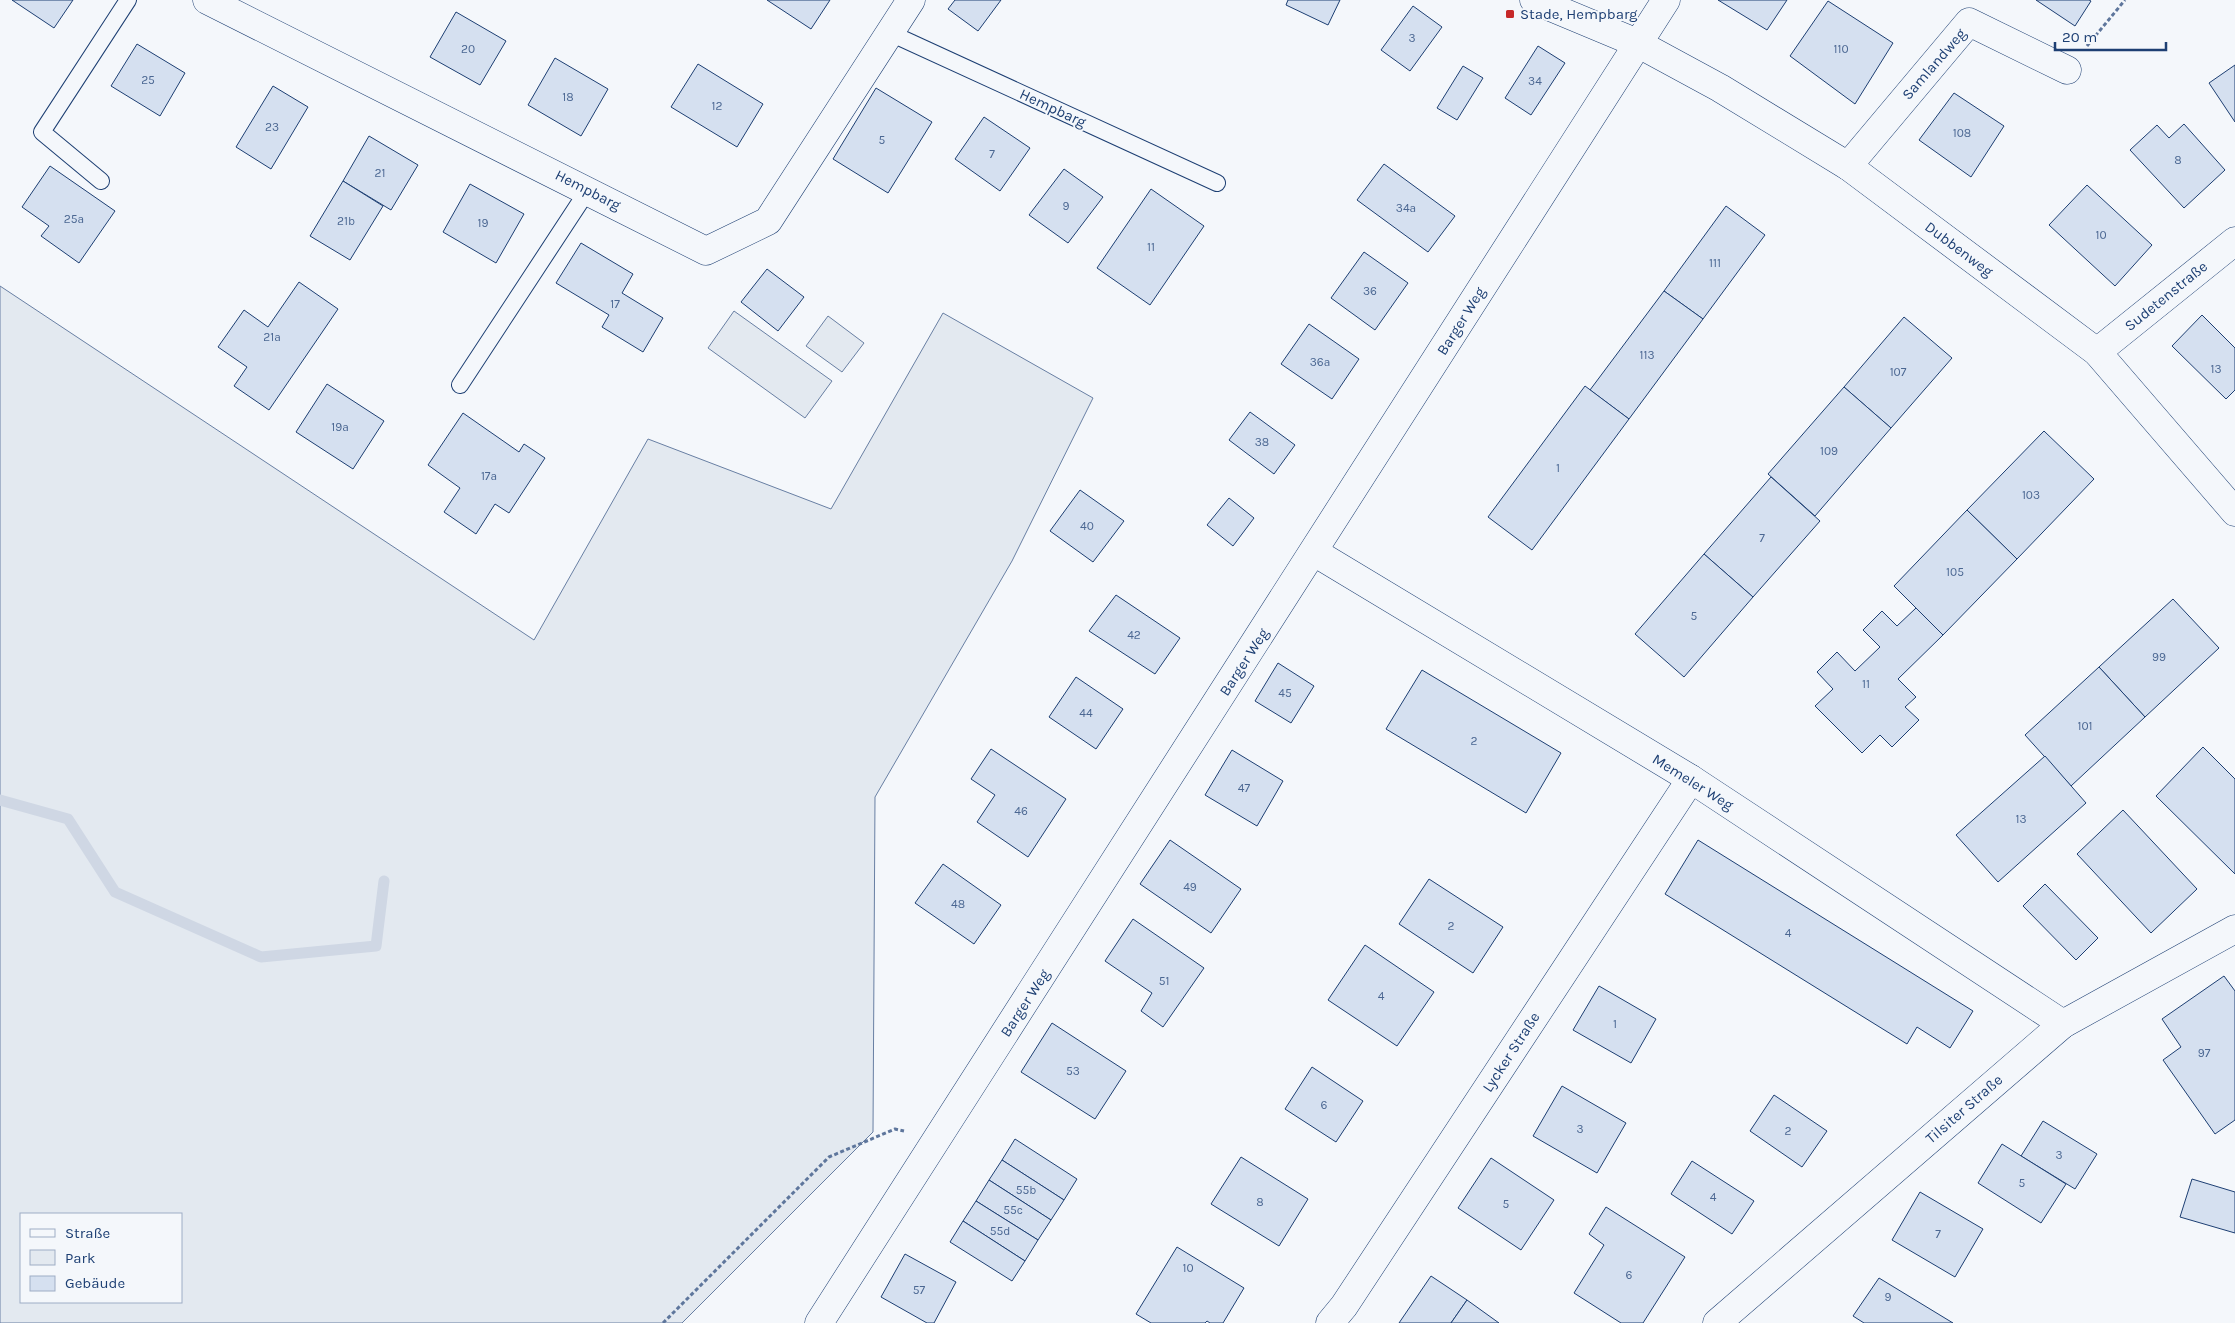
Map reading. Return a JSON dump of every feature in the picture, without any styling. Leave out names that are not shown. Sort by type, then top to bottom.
[{"type":"street","name":"Hempbarg","points":[[207,0],[706,251],[768,221],[911,0]]},
{"type":"street","name":"Dubbenweg","points":[[1534,0],[1638,43],[1728,93],[1848,166],[2097,352],[2235,512]]},
{"type":"street","name":"Barger Weg","points":[[819,1323],[1666,0]]},
{"type":"street","name":"Samlandweg","points":[[1848,166],[1969,22],[2067,70]]},
{"type":"street","name":"Sudetenstraße","points":[[2097,352],[2235,241]]},
{"type":"street","name":"Memeler Weg","points":[[1314,552],[1691,779],[2063,1024]]},
{"type":"street","name":"Lycker Straße","points":[[1330,1323],[1344,1306],[1691,779]]},
{"type":"street","name":"Tilsiter Straße","points":[[1716,1323],[2063,1024],[2235,929]]},
{"type":"lane","points":[[102,181],[42,132],[128,0]]},
{"type":"lane","name":"Hempbarg","points":[[890,33],[1217,183]]},
{"type":"lane","points":[[460,385],[588,190]]},
{"type":"path","points":[[2067,70],[2125,0]]},
{"type":"path","points":[[663,1323],[829,1157],[895,1128],[939,1138]]},
{"type":"green space","points":[[0,286],[534,640],[648,439],[831,509],[943,313],[1093,398],[1012,561],[875,797],[873,1132],[682,1323],[0,1323]]},
{"type":"green space","points":[[734,311],[832,381],[805,418],[708,348]]},
{"type":"green space","points":[[828,316],[864,343],[842,372],[806,346]]},
{"type":"building","points":[[12,0],[73,0],[54,28]]},
{"type":"building","points":[[767,0],[830,0],[811,29]]},
{"type":"building","points":[[955,0],[1001,0],[978,31],[948,9]]},
{"type":"building","points":[[1288,0],[1340,0],[1328,25],[1286,5]]},
{"type":"building","points":[[1718,0],[1787,0],[1767,30]]},
{"type":"building","points":[[2036,0],[2089,0],[2091,1],[2075,26]]},
{"type":"building","points":[[1828,1],[1893,43],[1855,104],[1790,56]]},
{"type":"building","points":[[1413,6],[1442,27],[1410,71],[1381,50]]},
{"type":"building","points":[[456,12],[506,41],[480,85],[430,57]]},
{"type":"building","points":[[137,44],[185,73],[160,116],[111,86]]},
{"type":"building","points":[[1538,46],[1565,63],[1531,115],[1505,98]]},
{"type":"building","points":[[555,58],[608,89],[581,136],[528,105]]},
{"type":"building","points":[[698,64],[763,104],[737,147],[671,107]]},
{"type":"building","points":[[2235,65],[2235,122],[2209,83]]},
{"type":"building","points":[[1463,66],[1483,78],[1457,120],[1437,108]]},
{"type":"building","points":[[273,86],[308,107],[271,169],[236,147]]},
{"type":"building","points":[[876,88],[932,122],[888,193],[833,159]]},
{"type":"building","points":[[1954,93],[2004,126],[1971,177],[1919,140]]},
{"type":"building","points":[[984,117],[1030,148],[1000,191],[955,159]]},
{"type":"building","points":[[2184,124],[2225,170],[2184,208],[2130,150],[2157,125],[2169,138]]},
{"type":"building","points":[[369,136],[418,165],[391,210],[343,181]]},
{"type":"building","points":[[1384,164],[1455,216],[1428,252],[1357,200]]},
{"type":"building","points":[[50,166],[115,211],[79,263],[41,236],[49,226],[22,207]]},
{"type":"building","points":[[1064,169],[1103,197],[1068,243],[1029,215]]},
{"type":"building","points":[[343,181],[383,206],[350,260],[310,236]]},
{"type":"building","points":[[470,184],[524,214],[496,263],[443,232]]},
{"type":"building","points":[[2087,185],[2152,245],[2115,286],[2049,225]]},
{"type":"building","points":[[1151,189],[1204,226],[1150,305],[1097,268]]},
{"type":"building","points":[[1726,206],[1765,235],[1703,319],[1664,291]]},
{"type":"building","points":[[581,243],[633,274],[622,293],[663,318],[643,352],[602,327],[609,315],[556,283]]},
{"type":"building","points":[[1364,252],[1408,283],[1375,330],[1331,298]]},
{"type":"building","points":[[767,269],[804,297],[778,331],[741,302]]},
{"type":"building","points":[[299,282],[338,309],[269,410],[234,386],[247,367],[218,347],[244,310],[268,327]]},
{"type":"building","points":[[1664,291],[1703,319],[1629,419],[1590,390]]},
{"type":"building","points":[[2202,315],[2235,348],[2235,390],[2226,399],[2172,346]]},
{"type":"building","points":[[1904,317],[1952,358],[1891,428],[1844,387]]},
{"type":"building","points":[[1309,324],[1359,359],[1332,399],[1281,364]]},
{"type":"building","points":[[327,384],[384,421],[353,469],[296,432]]},
{"type":"building","points":[[1585,386],[1629,419],[1532,550],[1488,517]]},
{"type":"building","points":[[1844,387],[1891,428],[1815,516],[1768,474]]},
{"type":"building","points":[[1250,412],[1295,445],[1274,474],[1229,440]]},
{"type":"building","points":[[463,413],[519,452],[524,444],[545,458],[509,513],[495,504],[476,534],[444,512],[460,488],[428,465]]},
{"type":"building","points":[[2044,431],[2094,479],[2017,559],[1967,510]]},
{"type":"building","points":[[1771,477],[1820,521],[1753,597],[1704,554]]},
{"type":"building","points":[[1080,490],[1124,521],[1093,562],[1050,531]]},
{"type":"building","points":[[1229,498],[1254,518],[1233,546],[1207,525]]},
{"type":"building","points":[[1967,510],[2017,559],[1943,635],[1894,586]]},
{"type":"building","points":[[1704,554],[1753,597],[1684,677],[1635,634]]},
{"type":"building","points":[[1116,595],[1180,638],[1155,674],[1089,631]]},
{"type":"building","points":[[2173,599],[2219,648],[2145,717],[2099,667]]},
{"type":"building","points":[[1916,608],[1943,635],[1898,679],[1916,697],[1905,707],[1919,720],[1892,747],[1880,735],[1862,753],[1815,706],[1833,689],[1817,672],[1837,652],[1855,671],[1880,647],[1863,630],[1882,611],[1897,626]]},
{"type":"building","points":[[1278,663],[1314,686],[1291,723],[1255,701]]},
{"type":"building","points":[[2099,667],[2145,717],[2071,786],[2025,735]]},
{"type":"building","points":[[1422,670],[1561,753],[1526,813],[1386,729]]},
{"type":"building","points":[[1076,677],[1123,709],[1096,749],[1049,717]]},
{"type":"building","points":[[2203,747],[2235,779],[2235,874],[2156,796]]},
{"type":"building","points":[[991,749],[1066,799],[1028,857],[977,822],[995,795],[971,779]]},
{"type":"building","points":[[1232,750],[1283,781],[1257,826],[1205,795]]},
{"type":"building","points":[[2045,756],[2086,803],[1998,882],[1956,835]]},
{"type":"building","points":[[2123,810],[2197,889],[2151,933],[2077,854]]},
{"type":"building","points":[[1170,840],[1241,889],[1211,933],[1140,884]]},
{"type":"building","points":[[1698,840],[1973,1011],[1950,1048],[1917,1027],[1907,1044],[1665,894]]},
{"type":"building","points":[[943,864],[1001,905],[974,944],[915,903]]},
{"type":"building","points":[[1429,879],[1503,927],[1473,973],[1399,924]]},
{"type":"building","points":[[2045,884],[2098,938],[2076,960],[2023,906]]},
{"type":"building","points":[[1133,919],[1204,968],[1163,1027],[1141,1011],[1152,993],[1105,961]]},
{"type":"building","points":[[1365,945],[1434,992],[1397,1046],[1328,1000]]},
{"type":"building","points":[[2224,976],[2235,991],[2235,1120],[2215,1134],[2163,1060],[2181,1047],[2162,1019]]},
{"type":"building","points":[[1599,986],[1656,1019],[1631,1063],[1573,1030]]},
{"type":"building","points":[[1052,1023],[1126,1071],[1095,1119],[1021,1072]]},
{"type":"building","points":[[1312,1067],[1363,1101],[1336,1142],[1285,1109]]},
{"type":"building","points":[[1562,1086],[1626,1123],[1597,1173],[1533,1136]]},
{"type":"building","points":[[1774,1095],[1827,1131],[1802,1167],[1750,1131]]},
{"type":"building","points":[[2043,1121],[2097,1154],[2075,1189],[2021,1156]]},
{"type":"building","points":[[1015,1139],[1077,1179],[1064,1200],[1002,1160]]},
{"type":"building","points":[[2002,1144],[2066,1184],[2041,1223],[1978,1183]]},
{"type":"building","points":[[1241,1157],[1308,1199],[1279,1246],[1211,1204]]},
{"type":"building","points":[[1491,1158],[1554,1200],[1521,1250],[1458,1208]]},
{"type":"building","points":[[1002,1160],[1064,1200],[1051,1220],[989,1180]]},
{"type":"building","points":[[1692,1161],[1754,1201],[1732,1234],[1671,1194]]},
{"type":"building","points":[[2192,1179],[2235,1192],[2235,1233],[2180,1217]]},
{"type":"building","points":[[989,1180],[1051,1220],[1038,1240],[976,1201]]},
{"type":"building","points":[[1920,1192],[1983,1229],[1955,1277],[1892,1240]]},
{"type":"building","points":[[976,1201],[1038,1240],[1025,1261],[963,1221]]},
{"type":"building","points":[[1606,1207],[1685,1257],[1643,1323],[1621,1323],[1574,1293],[1604,1245],[1589,1234]]},
{"type":"building","points":[[963,1221],[1025,1261],[1012,1281],[950,1242]]},
{"type":"building","points":[[1177,1247],[1244,1288],[1223,1323],[1210,1323],[1207,1321],[1205,1323],[1151,1323],[1136,1314]]},
{"type":"building","points":[[905,1254],[956,1282],[934,1323],[927,1323],[881,1297]]},
{"type":"building","points":[[1431,1276],[1467,1300],[1451,1323],[1399,1323]]},
{"type":"building","points":[[1879,1278],[1953,1323],[1864,1323],[1853,1316]]},
{"type":"building","points":[[1467,1300],[1499,1323],[1451,1323]]},
{"type":"waterway","points":[[0,800],[68,819],[115,892],[261,957],[376,946],[384,881]]},
{"type":"place","name":"Stade, Hempbarg","points":[[1510,14]]}]
